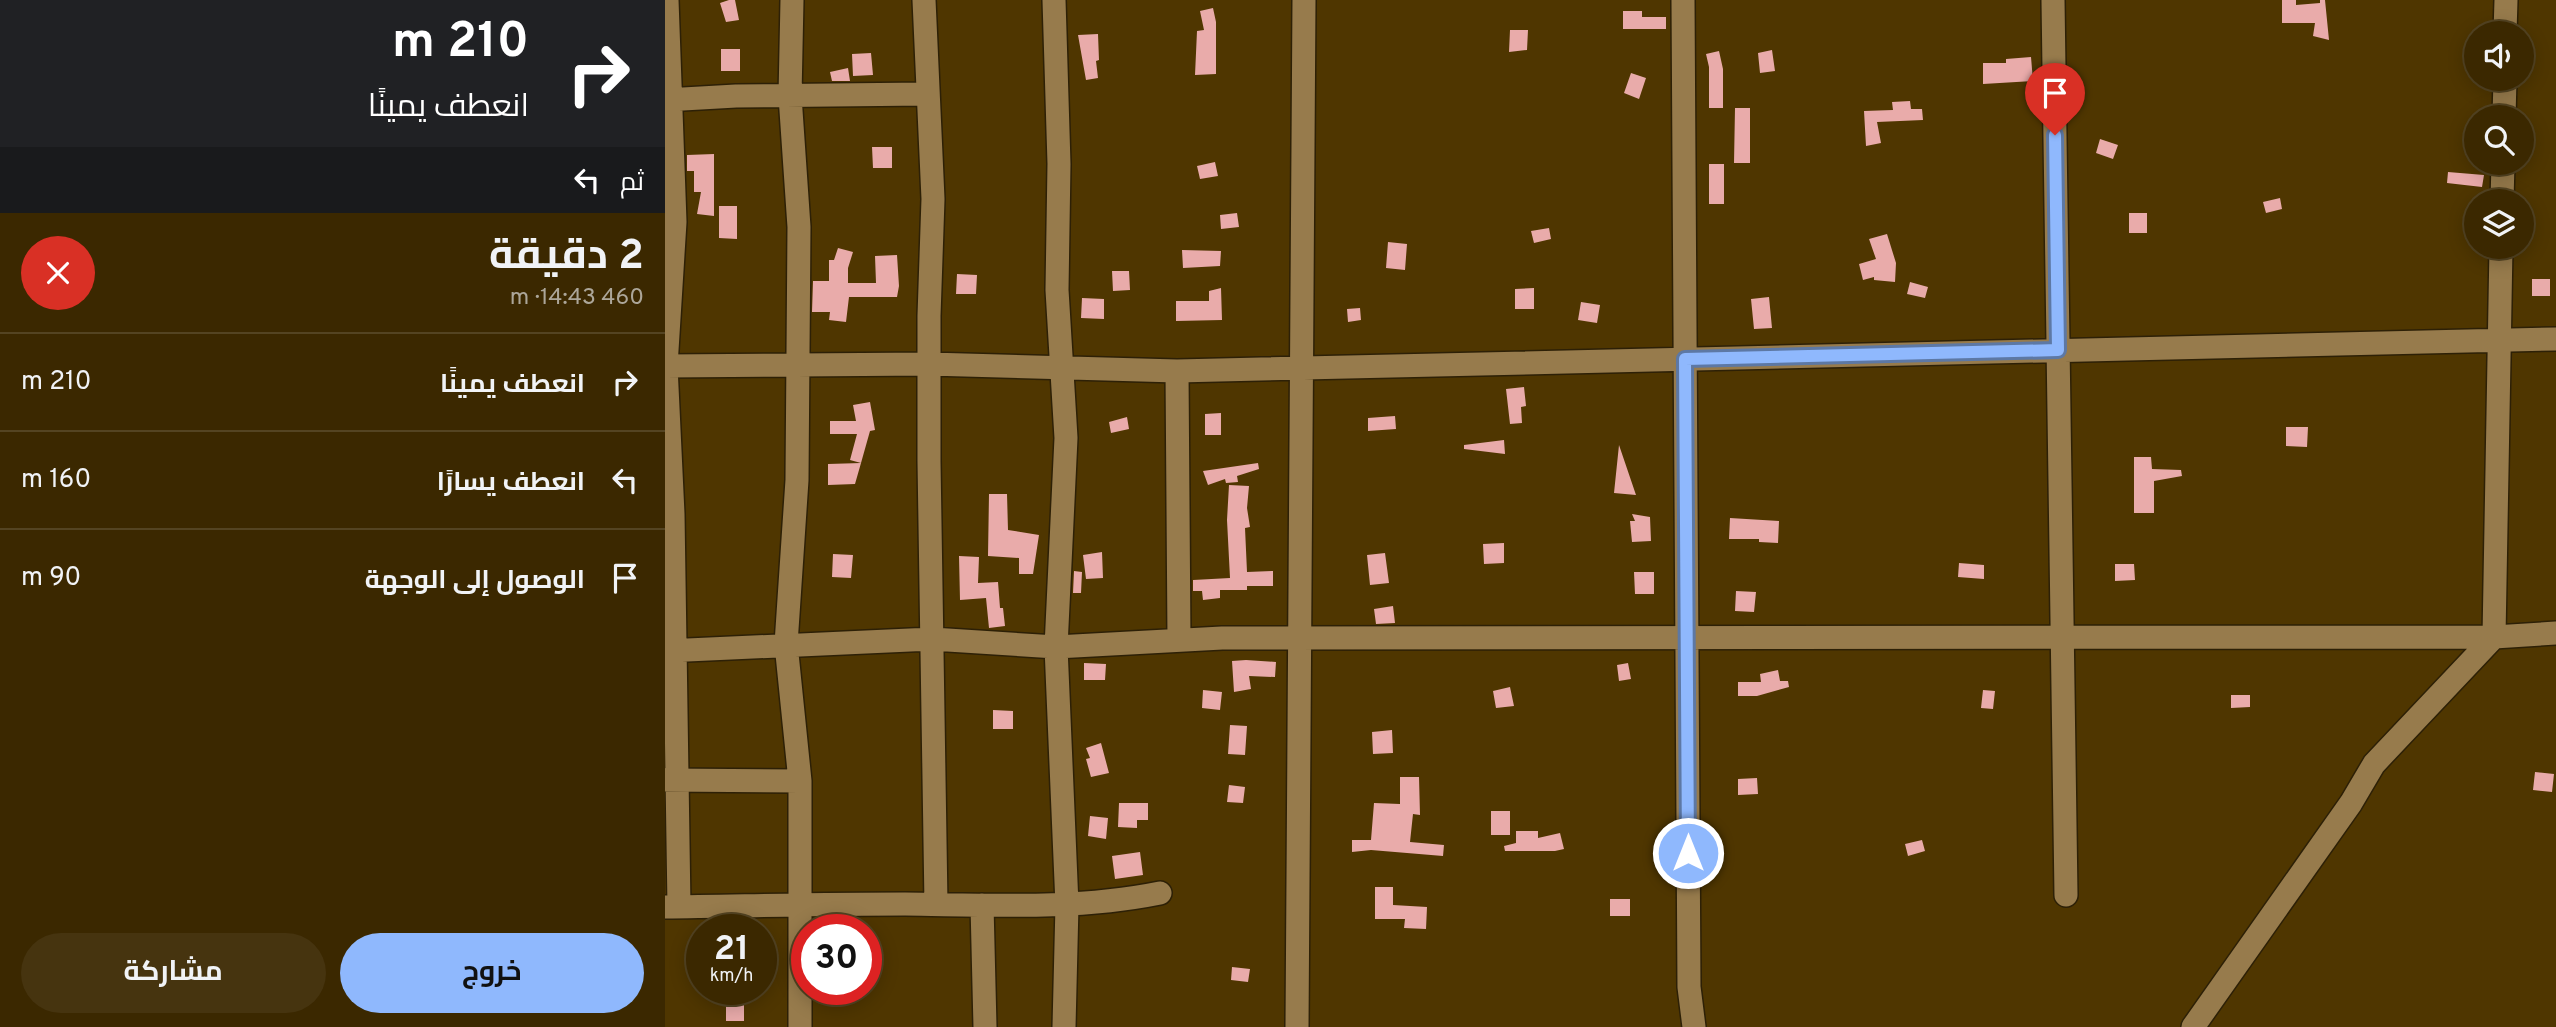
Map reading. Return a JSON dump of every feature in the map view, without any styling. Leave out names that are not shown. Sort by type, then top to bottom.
[{"type":"street","points":[[667,0],[667,100],[675,222],[666,366],[673,514],[672,907],[1067,905],[1160,893]]},
{"type":"street","points":[[792,0],[790,96],[799,227],[797,480],[786,644],[800,781],[800,1027]]},
{"type":"street","points":[[924,0],[926,94],[933,199],[929,364],[936,904]]},
{"type":"street","points":[[1055,0],[1059,164],[1057,290],[1066,438],[1055,647],[1067,905],[1064,1027]]},
{"type":"street","points":[[1297,1027],[1304,0]]},
{"type":"street","points":[[1683,0],[1689,986],[1693,1027]]},
{"type":"street","points":[[2053,0],[2066,895]]},
{"type":"street","points":[[2505,21],[2506,0]]},
{"type":"street","points":[[667,100],[926,94]]},
{"type":"street","points":[[2193,1027],[2351,803],[2374,764],[2494,637],[2501,259]]},
{"type":"street","points":[[666,366],[929,364],[1177,372],[2556,339]]},
{"type":"street","points":[[1177,372],[1179,640]]},
{"type":"street","points":[[671,651],[932,639],[1055,647],[1179,640],[2494,637],[2556,633]]},
{"type":"street","points":[[672,780],[800,781]]},
{"type":"street","points":[[982,905],[985,1027]]},
{"type":"building","points":[[735,0],[739,20],[726,22],[720,3]]},
{"type":"building","points":[[2282,0],[2296,0],[2296,5],[2320,3],[2320,0],[2325,0],[2329,40],[2313,36],[2315,23],[2282,23]]},
{"type":"building","points":[[1213,8],[1216,22],[1216,74],[1195,75],[1197,31],[1204,30],[1200,11]]},
{"type":"building","points":[[1623,11],[1642,11],[1642,17],[1666,17],[1666,29],[1623,29]]},
{"type":"building","points":[[1510,30],[1528,30],[1527,50],[1509,52]]},
{"type":"building","points":[[1098,34],[1098,78],[1086,80],[1078,35]]},
{"type":"building","points":[[721,49],[740,49],[740,71],[721,71]]},
{"type":"building","points":[[1772,50],[1775,71],[1760,73],[1758,53]]},
{"type":"building","points":[[1719,51],[1723,69],[1723,108],[1709,108],[1709,67],[1706,54]]},
{"type":"building","points":[[871,53],[873,75],[853,76],[852,54]]},
{"type":"building","points":[[2031,57],[2033,81],[1983,84],[1983,63],[2006,63],[2006,59]]},
{"type":"building","points":[[848,68],[850,81],[832,81],[830,72]]},
{"type":"building","points":[[1631,73],[1646,78],[1639,99],[1624,93]]},
{"type":"building","points":[[1910,101],[1911,109],[1922,109],[1923,120],[1877,122],[1881,143],[1866,146],[1864,111],[1893,110],[1892,102]]},
{"type":"building","points":[[1735,108],[1750,108],[1750,163],[1734,163]]},
{"type":"building","points":[[2100,139],[2118,145],[2113,159],[2096,153]]},
{"type":"building","points":[[872,147],[892,147],[892,168],[873,168]]},
{"type":"building","points":[[714,154],[714,216],[697,214],[701,192],[694,192],[694,171],[687,171],[687,155]]},
{"type":"building","points":[[1215,162],[1218,176],[1200,179],[1197,166]]},
{"type":"building","points":[[1709,164],[1724,164],[1724,204],[1709,204]]},
{"type":"building","points":[[2448,172],[2484,175],[2482,187],[2447,183]]},
{"type":"building","points":[[2280,198],[2282,209],[2266,213],[2263,202]]},
{"type":"building","points":[[719,206],[737,206],[737,239],[719,238]]},
{"type":"building","points":[[1237,213],[1239,227],[1221,229],[1220,215]]},
{"type":"building","points":[[2129,213],[2147,213],[2147,233],[2129,233]]},
{"type":"building","points":[[1549,228],[1551,239],[1534,243],[1531,231]]},
{"type":"building","points":[[1887,234],[1896,263],[1895,282],[1874,280],[1874,277],[1863,280],[1859,264],[1876,259],[1869,239]]},
{"type":"building","points":[[1388,242],[1407,244],[1405,270],[1386,268]]},
{"type":"building","points":[[838,248],[853,252],[848,268],[848,283],[876,283],[875,256],[897,255],[897,297],[849,297],[846,322],[829,320],[830,312],[812,312],[813,281],[829,281],[829,260],[834,260]]},
{"type":"building","points":[[1182,250],[1221,251],[1220,266],[1183,268]]},
{"type":"building","points":[[1112,271],[1129,271],[1130,290],[1113,291]]},
{"type":"building","points":[[957,274],[977,275],[976,294],[956,294]]},
{"type":"building","points":[[2532,279],[2550,279],[2550,296],[2532,296]]},
{"type":"building","points":[[1910,282],[1928,287],[1925,298],[1907,294]]},
{"type":"building","points":[[1221,288],[1222,320],[1176,321],[1176,301],[1209,301],[1209,291]]},
{"type":"building","points":[[1534,288],[1534,309],[1515,309],[1515,289]]},
{"type":"building","points":[[1769,297],[1772,328],[1754,329],[1751,299]]},
{"type":"building","points":[[1082,298],[1104,299],[1104,319],[1081,318]]},
{"type":"building","points":[[1581,302],[1600,305],[1597,323],[1578,320]]},
{"type":"building","points":[[1360,308],[1361,320],[1348,322],[1347,309]]},
{"type":"building","points":[[1524,387],[1526,406],[1521,407],[1522,423],[1510,424],[1506,389]]},
{"type":"building","points":[[870,402],[875,430],[870,431],[861,463],[850,460],[857,434],[830,434],[830,421],[856,421],[853,405]]},
{"type":"building","points":[[1221,413],[1221,435],[1205,435],[1205,414]]},
{"type":"building","points":[[1395,416],[1396,429],[1368,431],[1368,418]]},
{"type":"building","points":[[1127,417],[1129,429],[1111,433],[1109,422]]},
{"type":"building","points":[[2286,427],[2308,427],[2307,447],[2286,446]]},
{"type":"building","points":[[1504,440],[1505,454],[1464,449],[1464,445]]},
{"type":"building","points":[[1619,445],[1636,495],[1614,493]]},
{"type":"building","points":[[2134,457],[2151,457],[2152,469],[2181,470],[2182,476],[2154,481],[2154,513],[2134,513]]},
{"type":"building","points":[[861,463],[855,484],[828,485],[828,464]]},
{"type":"building","points":[[1258,463],[1259,469],[1237,476],[1238,482],[1226,483],[1225,479],[1208,485],[1203,471]]},
{"type":"building","points":[[1229,485],[1249,486],[1247,508],[1250,527],[1245,528],[1247,572],[1273,571],[1273,586],[1220,590],[1220,598],[1203,600],[1202,591],[1193,591],[1193,580],[1230,578],[1227,520]]},
{"type":"building","points":[[989,494],[1007,494],[1008,530],[1039,535],[1033,574],[1019,574],[1019,558],[988,556]]},
{"type":"building","points":[[1632,514],[1650,517],[1651,541],[1632,542],[1630,521],[1635,521]]},
{"type":"building","points":[[1730,518],[1779,521],[1778,543],[1759,542],[1759,539],[1729,539]]},
{"type":"building","points":[[1504,543],[1504,563],[1484,564],[1483,544]]},
{"type":"building","points":[[1102,552],[1103,578],[1086,579],[1083,555]]},
{"type":"building","points":[[1385,553],[1389,583],[1370,585],[1367,555]]},
{"type":"building","points":[[833,554],[853,555],[851,578],[832,577]]},
{"type":"building","points":[[959,556],[979,557],[978,583],[998,582],[1000,608],[1003,608],[1005,626],[989,628],[986,598],[960,600]]},
{"type":"building","points":[[1959,563],[1984,565],[1984,579],[1958,577]]},
{"type":"building","points":[[2115,564],[2134,564],[2135,580],[2115,581]]},
{"type":"building","points":[[1074,571],[1082,572],[1081,593],[1073,593]]},
{"type":"building","points":[[1634,572],[1654,572],[1654,594],[1635,594]]},
{"type":"building","points":[[1736,591],[1756,592],[1754,612],[1735,611]]},
{"type":"building","points":[[1393,606],[1395,623],[1376,624],[1374,609]]},
{"type":"building","points":[[1232,661],[1276,662],[1275,677],[1249,676],[1251,689],[1234,692]]},
{"type":"building","points":[[1084,663],[1106,664],[1105,680],[1084,680]]},
{"type":"building","points":[[1628,663],[1631,679],[1619,681],[1617,665]]},
{"type":"building","points":[[1778,670],[1780,681],[1788,681],[1789,687],[1757,696],[1738,696],[1738,682],[1761,682],[1760,674]]},
{"type":"building","points":[[1510,687],[1514,706],[1496,708],[1493,691]]},
{"type":"building","points":[[1203,690],[1222,692],[1220,710],[1202,708]]},
{"type":"building","points":[[1983,690],[1995,691],[1993,709],[1981,708]]},
{"type":"building","points":[[2231,695],[2250,695],[2250,707],[2231,708]]},
{"type":"building","points":[[993,710],[1013,711],[1013,729],[993,729]]},
{"type":"building","points":[[1230,725],[1247,726],[1245,755],[1228,754]]},
{"type":"building","points":[[1392,730],[1393,753],[1373,754],[1372,732]]},
{"type":"building","points":[[1101,743],[1109,773],[1091,777],[1086,759],[1090,758],[1086,748]]},
{"type":"building","points":[[2535,772],[2554,774],[2552,792],[2533,790]]},
{"type":"building","points":[[1400,777],[1419,777],[1420,815],[1413,814],[1410,842],[1444,845],[1443,856],[1371,850],[1352,852],[1352,840],[1371,840],[1374,803],[1400,804]]},
{"type":"building","points":[[1757,778],[1758,794],[1738,795],[1738,779]]},
{"type":"building","points":[[1229,785],[1245,787],[1243,803],[1227,802]]},
{"type":"building","points":[[1119,803],[1148,803],[1148,820],[1137,820],[1137,828],[1118,827]]},
{"type":"building","points":[[1491,811],[1510,811],[1510,835],[1491,835]]},
{"type":"building","points":[[1090,816],[1108,818],[1106,839],[1088,836]]},
{"type":"building","points":[[1516,831],[1538,831],[1538,838],[1560,833],[1564,849],[1505,851],[1504,846],[1516,843]]},
{"type":"building","points":[[1922,840],[1925,851],[1908,856],[1905,844]]},
{"type":"building","points":[[1140,852],[1143,875],[1115,879],[1112,856]]},
{"type":"building","points":[[1375,887],[1393,887],[1393,905],[1427,907],[1426,929],[1404,928],[1405,919],[1375,919]]},
{"type":"building","points":[[1610,899],[1630,899],[1630,916],[1610,916]]},
{"type":"building","points":[[1232,967],[1250,969],[1248,982],[1231,980]]},
{"type":"building","points":[[726,1005],[744,1005],[744,1021],[726,1021]]},
{"type":"route","points":[[1688,853],[1685,359],[2058,350],[2055,135]]}]
